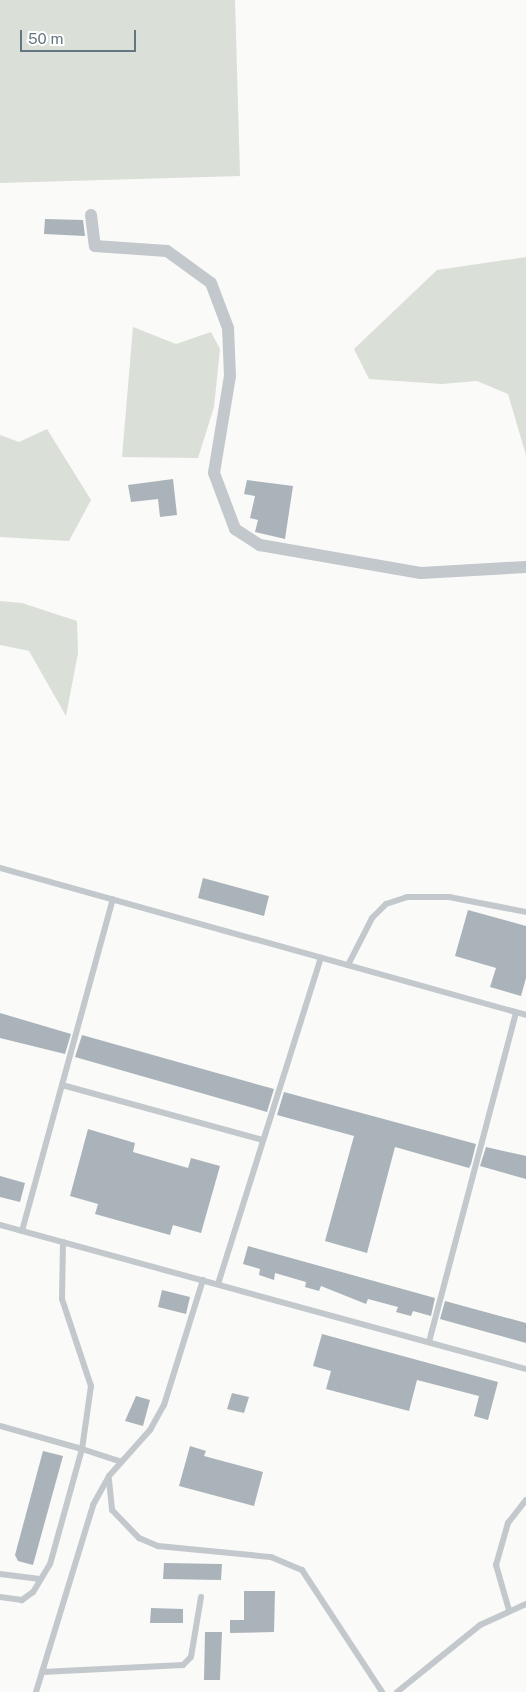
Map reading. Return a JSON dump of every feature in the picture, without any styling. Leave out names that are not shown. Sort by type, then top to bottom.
[{"type":"street","points":[[91,215],[95,246],[167,251],[211,283],[228,328],[230,376],[214,473],[235,529],[260,545],[421,573],[526,567]]},
{"type":"lane","points":[[0,868],[526,1015]]},
{"type":"lane","points":[[348,965],[372,918],[386,904],[407,897],[449,897],[526,912]]},
{"type":"lane","points":[[22,1231],[113,900]]},
{"type":"lane","points":[[218,1284],[321,958]]},
{"type":"lane","points":[[429,1342],[516,1012]]},
{"type":"lane","points":[[62,1085],[263,1140]]},
{"type":"lane","points":[[0,1225],[526,1369]]},
{"type":"lane","points":[[0,1597],[22,1600],[34,1592],[50,1564],[82,1449],[91,1386],[62,1299],[63,1242]]},
{"type":"lane","points":[[36,1692],[93,1505],[109,1476],[120,1461],[150,1430],[164,1405],[203,1280]]},
{"type":"lane","points":[[0,1426],[120,1461]]},
{"type":"lane","points":[[109,1476],[107,1495],[112,1510],[139,1538],[158,1546],[271,1557],[302,1570],[382,1692]]},
{"type":"lane","points":[[509,1610],[496,1565],[508,1524],[526,1500]]},
{"type":"lane","points":[[0,1574],[40,1579]]},
{"type":"lane","points":[[42,1672],[182,1665],[191,1657],[201,1597]]},
{"type":"lane","points":[[397,1692],[480,1625],[509,1610],[526,1604]]},
{"type":"shaded area","points":[[0,0],[235,0],[240,176],[0,183]]},
{"type":"shaded area","points":[[526,257],[526,455],[508,394],[477,381],[442,384],[369,379],[354,349],[437,270]]},
{"type":"shaded area","points":[[133,327],[176,344],[211,332],[220,349],[214,407],[198,458],[122,457]]},
{"type":"shaded area","points":[[47,429],[91,500],[69,541],[0,537],[0,435],[19,442]]},
{"type":"shaded area","points":[[0,601],[22,603],[77,621],[78,653],[66,716],[29,651],[0,645]]},
{"type":"building","points":[[45,219],[83,220],[85,236],[44,234]]},
{"type":"building","points":[[173,479],[177,515],[160,517],[158,499],[131,502],[128,485]]},
{"type":"building","points":[[247,480],[293,486],[285,539],[255,532],[258,520],[250,518],[255,496],[244,494]]},
{"type":"building","points":[[203,878],[269,896],[264,916],[198,898]]},
{"type":"building","points":[[468,910],[526,926],[526,978],[521,996],[490,987],[496,968],[455,956]]},
{"type":"building","points":[[0,1013],[71,1034],[65,1054],[0,1038]]},
{"type":"building","points":[[82,1035],[274,1089],[267,1112],[75,1057]]},
{"type":"building","points":[[284,1092],[476,1144],[471,1164],[469,1168],[395,1147],[367,1253],[325,1241],[354,1136],[277,1115]]},
{"type":"building","points":[[88,1129],[135,1143],[133,1152],[188,1168],[191,1158],[220,1166],[201,1233],[173,1225],[170,1235],[95,1214],[98,1204],[70,1196]]},
{"type":"building","points":[[486,1147],[526,1156],[526,1179],[480,1166]]},
{"type":"building","points":[[0,1176],[25,1183],[20,1202],[0,1197]]},
{"type":"building","points":[[248,1246],[435,1298],[431,1316],[413,1311],[411,1316],[396,1312],[398,1307],[368,1299],[366,1304],[321,1286],[319,1291],[305,1287],[306,1282],[275,1273],[274,1280],[259,1275],[260,1269],[243,1264]]},
{"type":"building","points":[[162,1290],[190,1297],[186,1314],[158,1307]]},
{"type":"building","points":[[445,1301],[526,1323],[526,1343],[440,1319]]},
{"type":"building","points":[[322,1334],[498,1382],[488,1420],[474,1416],[479,1396],[417,1380],[409,1411],[326,1389],[331,1371],[313,1366]]},
{"type":"building","points":[[232,1393],[249,1397],[244,1413],[227,1409]]},
{"type":"building","points":[[136,1396],[150,1400],[143,1426],[125,1421]]},
{"type":"building","points":[[190,1446],[206,1451],[204,1456],[263,1472],[254,1506],[179,1486]]},
{"type":"building","points":[[43,1451],[63,1456],[33,1565],[18,1561],[15,1555]]},
{"type":"building","points":[[164,1563],[222,1564],[221,1580],[163,1579]]},
{"type":"building","points":[[244,1591],[275,1591],[274,1632],[230,1633],[230,1620],[244,1620]]},
{"type":"building","points":[[151,1608],[183,1609],[183,1623],[150,1623]]},
{"type":"building","points":[[205,1632],[222,1632],[220,1680],[204,1680]]}]
